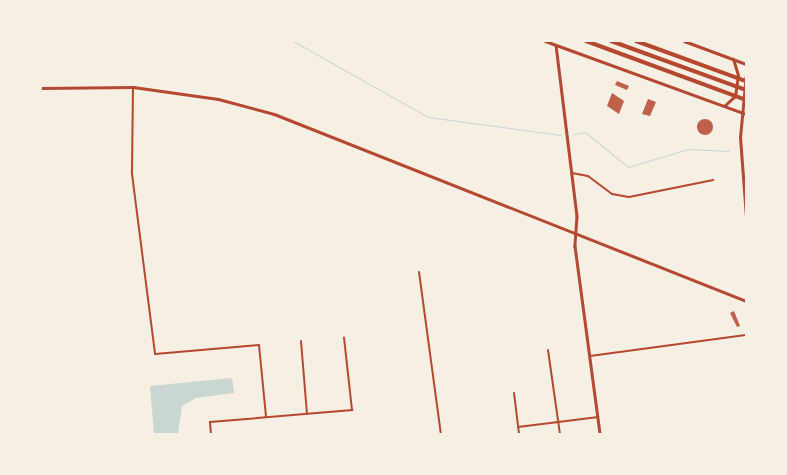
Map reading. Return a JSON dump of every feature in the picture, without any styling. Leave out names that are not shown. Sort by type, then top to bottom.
[{"type":"highway","points":[[580,41],[588,42],[746,100]]},
{"type":"highway","points":[[611,41],[746,90]]},
{"type":"highway","points":[[636,41],[746,81]]},
{"type":"highway","points":[[646,41],[656,48]]},
{"type":"main road","points":[[545,41],[744,113]]},
{"type":"main road","points":[[684,41],[746,64]]},
{"type":"main road","points":[[723,106],[735,96],[738,75],[733,59]]},
{"type":"main road","points":[[746,74],[744,113],[744,192],[746,217]]},
{"type":"main road","points":[[41,88],[133,87],[218,99],[274,114],[576,232],[746,301]]},
{"type":"main road","points":[[740,298],[746,297]]},
{"type":"street","points":[[556,46],[600,434]]},
{"type":"street","points":[[133,87],[132,174],[155,354],[259,345],[266,417]]},
{"type":"street","points":[[571,173],[588,176],[612,194],[629,197],[713,180]]},
{"type":"street","points":[[419,272],[441,434]]},
{"type":"street","points":[[590,356],[746,336]]},
{"type":"street","points":[[211,434],[210,422],[352,410],[344,337]]},
{"type":"street","points":[[301,342],[307,414]]},
{"type":"street","points":[[548,350],[560,434]]},
{"type":"street","points":[[514,393],[519,434]]},
{"type":"street","points":[[518,427],[598,417]]},
{"type":"shaded area","points":[[232,378],[234,393],[196,398],[182,406],[178,434],[154,434],[150,386]]},
{"type":"building","points":[[617,81],[629,86],[627,90],[615,85]]},
{"type":"building","points":[[612,93],[624,101],[619,114],[607,106]]},
{"type":"building","points":[[648,99],[656,102],[650,116],[642,114]]},
{"type":"building","points":[[702,119],[708,119],[713,124],[711,133],[702,135],[697,130],[697,124]]},
{"type":"building","points":[[734,311],[740,326],[737,327],[730,313]]},
{"type":"waterway","points":[[293,41],[428,117],[561,135]]},
{"type":"waterway","points":[[573,134],[585,132],[628,167],[688,149],[729,151]]}]
